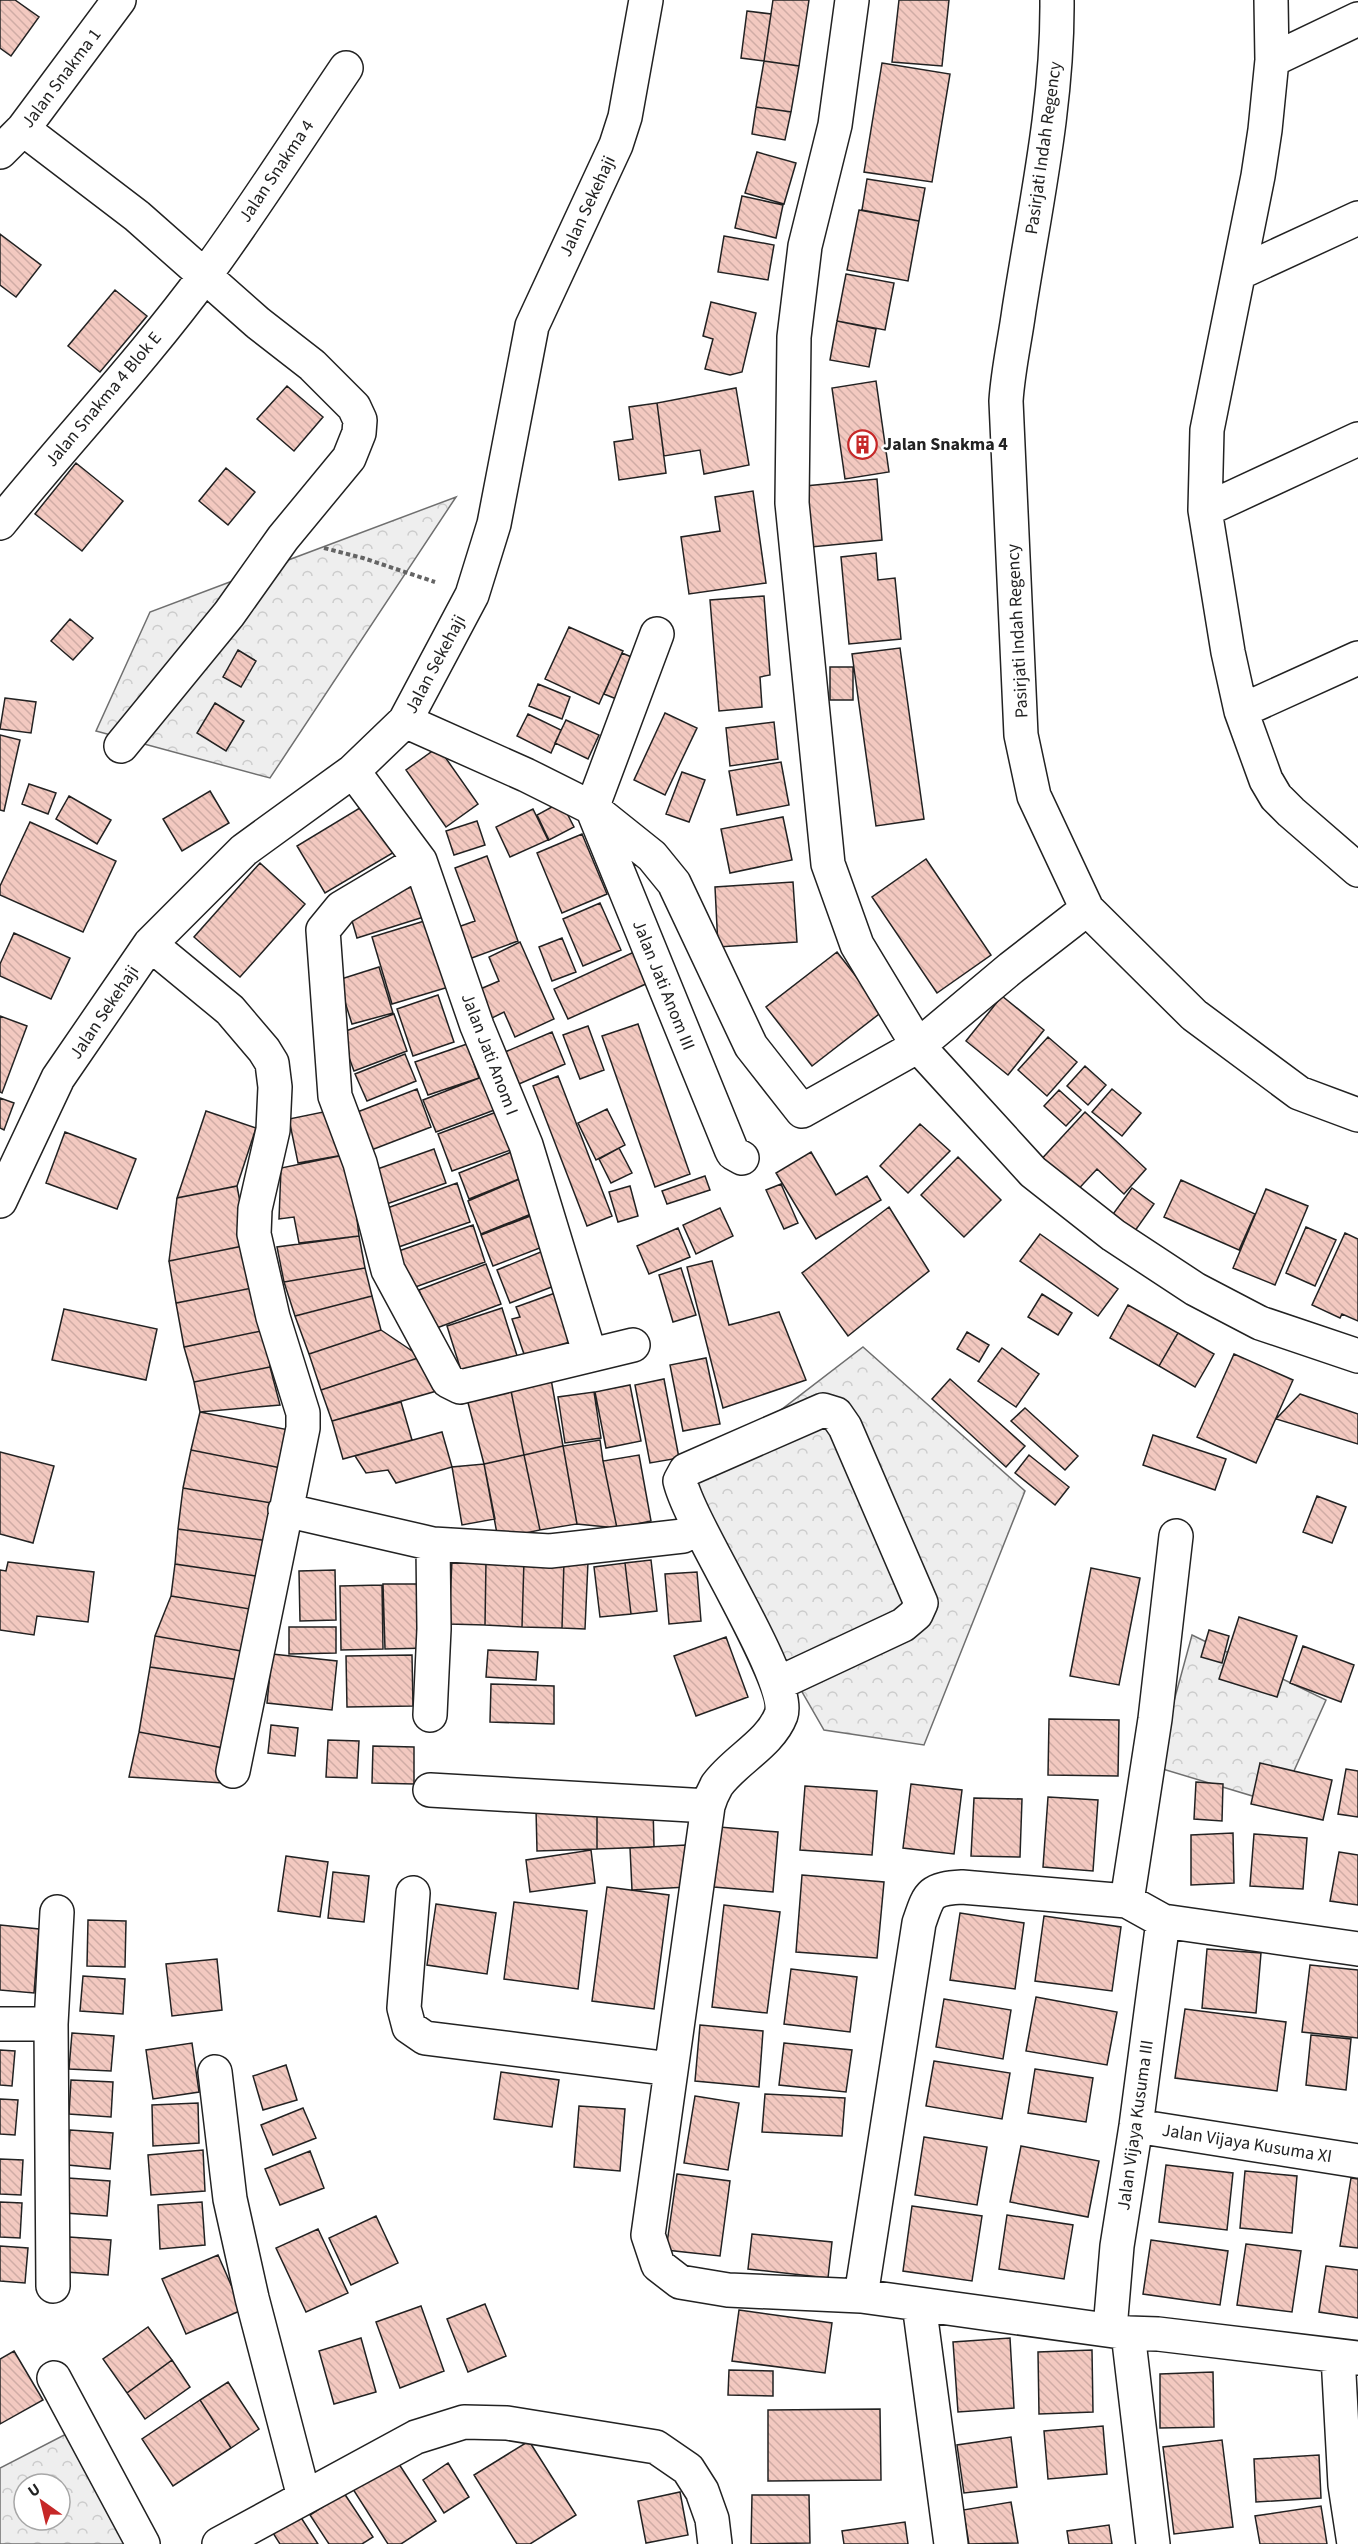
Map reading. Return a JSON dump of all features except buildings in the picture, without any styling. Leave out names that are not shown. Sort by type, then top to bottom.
[{"type":"street","name":"Jalan Snakma 1","points":[[0,152],[23,129],[119,0]]},
{"type":"street","name":"Jalan Sekehaji","points":[[0,1201],[58,1078],[150,944],[244,850],[353,771],[405,720],[472,595],[494,524],[532,326],[616,145],[625,117],[646,0]]},
{"type":"street","points":[[852,0],[835,125],[805,246],[794,337],[792,503],[828,864],[857,945],[918,1046],[1034,1172],[1113,1235],[1195,1289],[1260,1323],[1358,1356]]},
{"type":"street","name":"Pasirjati Indah Regency","points":[[1057,0],[1055,75],[1020,308],[1009,363],[1006,401],[1021,735],[1034,796],[1088,909],[1194,1015],[1299,1094],[1358,1115]]},
{"type":"street","points":[[1271,0],[1272,60],[1258,176],[1207,430],[1205,510],[1228,652],[1241,711],[1266,780],[1276,797],[1358,870]]},
{"type":"street","points":[[1272,60],[1358,19]]},
{"type":"street","name":"Jalan Snakma 4","points":[[205,274],[346,68]]},
{"type":"street","points":[[23,129],[137,216],[258,323],[312,366],[354,407],[360,420],[356,444],[349,458],[283,538],[229,614],[121,746]]},
{"type":"street","points":[[1239,273],[1358,218]]},
{"type":"street","name":"Jalan Snakma 4 Blok E","points":[[0,523],[73,435],[128,374],[205,274]]},
{"type":"street","points":[[1205,510],[1358,439]]},
{"type":"street","points":[[592,808],[657,634]]},
{"type":"street","points":[[1241,711],[1358,658]]},
{"type":"street","points":[[405,720],[592,808],[652,856],[674,883],[751,1046],[802,1111],[918,1046],[1011,968],[1088,909]]},
{"type":"street","name":"Jalan Jati Anom I","points":[[353,771],[420,861],[477,1026],[526,1145],[590,1355]]},
{"type":"street","name":"Jalan Jati Anom III","points":[[592,808],[731,1149],[733,1153],[742,1158]]},
{"type":"street","points":[[420,861],[341,908],[323,930],[335,1096],[360,1163],[387,1270],[448,1381],[460,1387],[633,1345]]},
{"type":"street","points":[[150,944],[230,1010],[264,1050],[272,1063],[275,1087],[273,1130],[255,1209],[254,1234],[273,1317],[303,1413],[303,1428],[233,1772]]},
{"type":"street","points":[[777,1684],[903,1625],[916,1614],[921,1603],[845,1427],[836,1414],[823,1410],[686,1470],[680,1481],[682,1492],[760,1644],[777,1684],[782,1711],[775,1728],[716,1787],[708,1806],[648,2235],[658,2265],[680,2282],[728,2290],[861,2296],[1119,2331],[1348,2357],[1345,2485],[1354,2544]]},
{"type":"street","points":[[285,1510],[433,1544],[550,1551],[683,1536]]},
{"type":"street","points":[[1127,1901],[1155,1719],[1176,1536]]},
{"type":"street","points":[[430,1715],[434,1629],[433,1544]]},
{"type":"street","points":[[430,1790],[708,1806]]},
{"type":"street","points":[[861,2296],[919,1923],[928,1897],[942,1888],[962,1887],[1127,1901],[1163,1921],[1358,1949]]},
{"type":"street","points":[[413,1893],[404,2008],[409,2028],[425,2038],[671,2069]]},
{"type":"street","points":[[53,2286],[51,2024],[57,1912]]},
{"type":"street","name":"Jalan Vijaya Kusuma III","points":[[1153,2544],[1119,2331],[1117,2246],[1136,2126],[1163,1921]]},
{"type":"street","points":[[0,2024],[51,2024]]},
{"type":"street","points":[[215,2072],[230,2199],[252,2298],[304,2497]]},
{"type":"street","name":"Jalan Vijaya Kusuma XI","points":[[1136,2126],[1358,2161]]},
{"type":"street","points":[[919,2304],[951,2544]]},
{"type":"street","points":[[54,2378],[143,2544]]},
{"type":"street","points":[[219,2544],[416,2437],[464,2422],[507,2423],[656,2447],[688,2469],[702,2491],[712,2519],[715,2544]]},
{"type":"path","points":[[283,538],[363,558],[472,595]]},
{"type":"green space","points":[[456,497],[270,778],[96,731],[150,612]]},
{"type":"green space","points":[[863,1347],[1025,1491],[924,1745],[824,1730],[683,1485]]},
{"type":"green space","points":[[1192,1635],[1326,1700],[1279,1804],[1156,1767]]},
{"type":"green space","points":[[70,2432],[128,2544],[0,2544],[0,2468]]},
{"type":"place","name":"Jalan Snakma 4","points":[[862,444]]}]
